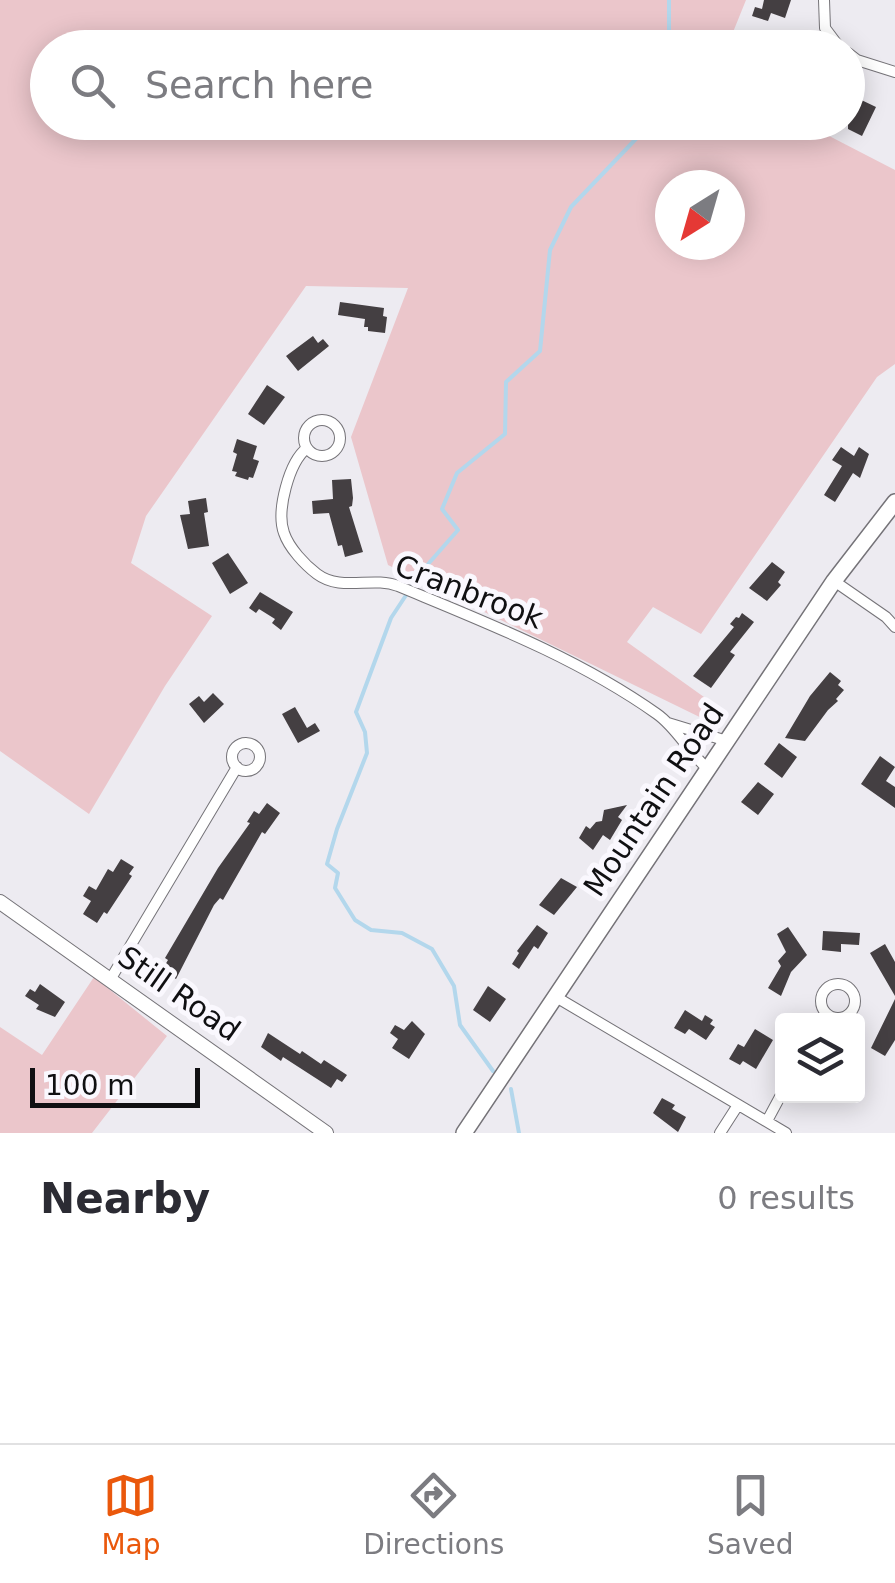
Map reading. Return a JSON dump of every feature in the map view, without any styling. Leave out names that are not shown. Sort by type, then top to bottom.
[{"type":"main road","name":"Mountain Road","points":[[464,1133],[834,581],[874,524],[895,502]]},
{"type":"street","points":[[824,0],[826,30]]},
{"type":"street","points":[[865,62],[895,72]]},
{"type":"street","name":"Cranbrook","points":[[306,448],[292,470],[282,512],[284,534],[314,572],[331,581],[398,586],[548,650],[668,723],[727,742]]},
{"type":"street","points":[[834,581],[895,627]]},
{"type":"street","name":"Cranbrook","points":[[668,723],[708,769]]},
{"type":"street","points":[[110,980],[238,767]]},
{"type":"street","name":"Still Road","points":[[0,902],[326,1133]]},
{"type":"street","points":[[556,996],[786,1133]]},
{"type":"street","points":[[767,1122],[777,1103]]},
{"type":"street","points":[[720,1133],[738,1105]]},
{"type":"shaded area","points":[[0,0],[746,0],[734,30],[30,30],[30,140],[837,140],[895,170],[895,364],[877,377],[701,634],[653,607],[627,642],[725,712],[718,726],[388,565],[351,437],[408,288],[306,286],[146,516],[131,563],[212,616],[89,814],[0,751]]},
{"type":"shaded area","points":[[94,977],[167,1036],[92,1133],[0,1133],[0,1027],[42,1055]]},
{"type":"building","points":[[764,0],[791,0],[785,18],[771,13],[768,21],[752,16],[755,7],[762,9]]},
{"type":"building","points":[[865,102],[876,107],[865,130]]},
{"type":"building","points":[[340,302],[384,308],[385,333],[368,331],[365,319],[338,315]]},
{"type":"building","points":[[313,336],[318,343],[323,339],[329,346],[298,371],[286,356]]},
{"type":"building","points":[[267,385],[285,397],[264,425],[248,414]]},
{"type":"building","points":[[237,439],[257,446],[253,459],[259,461],[253,478],[248,480],[232,471]]},
{"type":"building","points":[[841,447],[854,456],[859,447],[869,454],[860,478],[853,473],[835,502],[824,495],[842,466],[832,460]]},
{"type":"building","points":[[351,479],[353,498],[349,507],[363,552],[345,557],[329,513],[313,514],[312,501],[333,499],[332,480]]},
{"type":"building","points":[[206,498],[209,546],[188,549],[180,515],[190,514],[188,501]]},
{"type":"building","points":[[228,553],[248,583],[230,594],[212,563]]},
{"type":"building","points":[[772,562],[785,572],[778,582],[781,585],[767,601],[749,588]]},
{"type":"building","points":[[260,592],[293,612],[281,630],[272,623],[275,619],[249,608]]},
{"type":"building","points":[[742,613],[754,622],[730,652],[735,655],[711,688],[693,676]]},
{"type":"building","points":[[830,672],[841,681],[838,685],[844,690],[838,701],[805,741],[785,738],[810,696]]},
{"type":"building","points":[[213,693],[224,704],[204,723],[189,704],[199,696],[204,702]]},
{"type":"building","points":[[295,707],[307,728],[315,723],[320,731],[298,743],[282,714]]},
{"type":"building","points":[[779,743],[797,757],[782,778],[764,764]]},
{"type":"building","points":[[880,756],[895,767],[886,781],[895,787],[895,808],[861,784]]},
{"type":"building","points":[[758,782],[774,794],[758,815],[741,802]]},
{"type":"building","points":[[267,803],[280,813],[265,834],[262,832],[223,900],[220,898],[214,905],[176,979],[162,970],[168,960],[165,958],[254,811],[259,814]]},
{"type":"building","points":[[627,805],[610,840],[603,835],[593,850],[579,838],[586,826],[590,829],[602,821],[604,810]]},
{"type":"building","points":[[121,859],[134,867],[129,874],[132,876],[97,923],[83,914],[91,901],[83,896],[89,886],[96,890],[108,869],[113,872]]},
{"type":"building","points":[[561,878],[577,887],[554,915],[539,905]]},
{"type":"building","points":[[537,925],[548,933],[519,969],[512,964],[517,951]]},
{"type":"building","points":[[788,927],[807,955],[791,972],[781,996],[768,988],[781,966],[778,961],[786,952],[777,934]]},
{"type":"building","points":[[823,931],[860,933],[859,945],[841,944],[841,952],[822,950]]},
{"type":"building","points":[[885,944],[895,962],[895,996],[870,953]]},
{"type":"building","points":[[40,984],[65,1002],[55,1017],[36,1009],[39,1005],[25,996],[30,989],[35,992]]},
{"type":"building","points":[[488,986],[506,999],[490,1022],[473,1010]]},
{"type":"building","points":[[895,999],[895,1040],[885,1056],[871,1048]]},
{"type":"building","points":[[685,1010],[702,1021],[705,1015],[713,1020],[710,1024],[715,1027],[706,1040],[689,1029],[685,1034],[674,1028]]},
{"type":"building","points":[[412,1021],[425,1034],[409,1059],[392,1048],[398,1039],[390,1033],[395,1025],[404,1030]]},
{"type":"building","points":[[755,1029],[773,1040],[756,1069],[729,1059],[738,1044],[744,1047]]},
{"type":"building","points":[[268,1033],[300,1054],[302,1051],[321,1064],[324,1060],[347,1075],[342,1082],[337,1079],[331,1088],[261,1047]]},
{"type":"building","points":[[662,1098],[686,1117],[678,1132],[653,1113]]},
{"type":"waterway","points":[[669,0],[669,30]]},
{"type":"waterway","points":[[493,1071],[460,1025],[454,986],[432,949],[402,933],[371,930],[355,920],[335,888],[338,873],[327,864],[367,753],[365,732],[356,712],[391,618],[422,571],[458,530],[442,509],[457,473],[505,434],[506,382],[540,351],[550,250],[571,207],[635,140]]},
{"type":"waterway","points":[[511,1089],[519,1133]]}]
